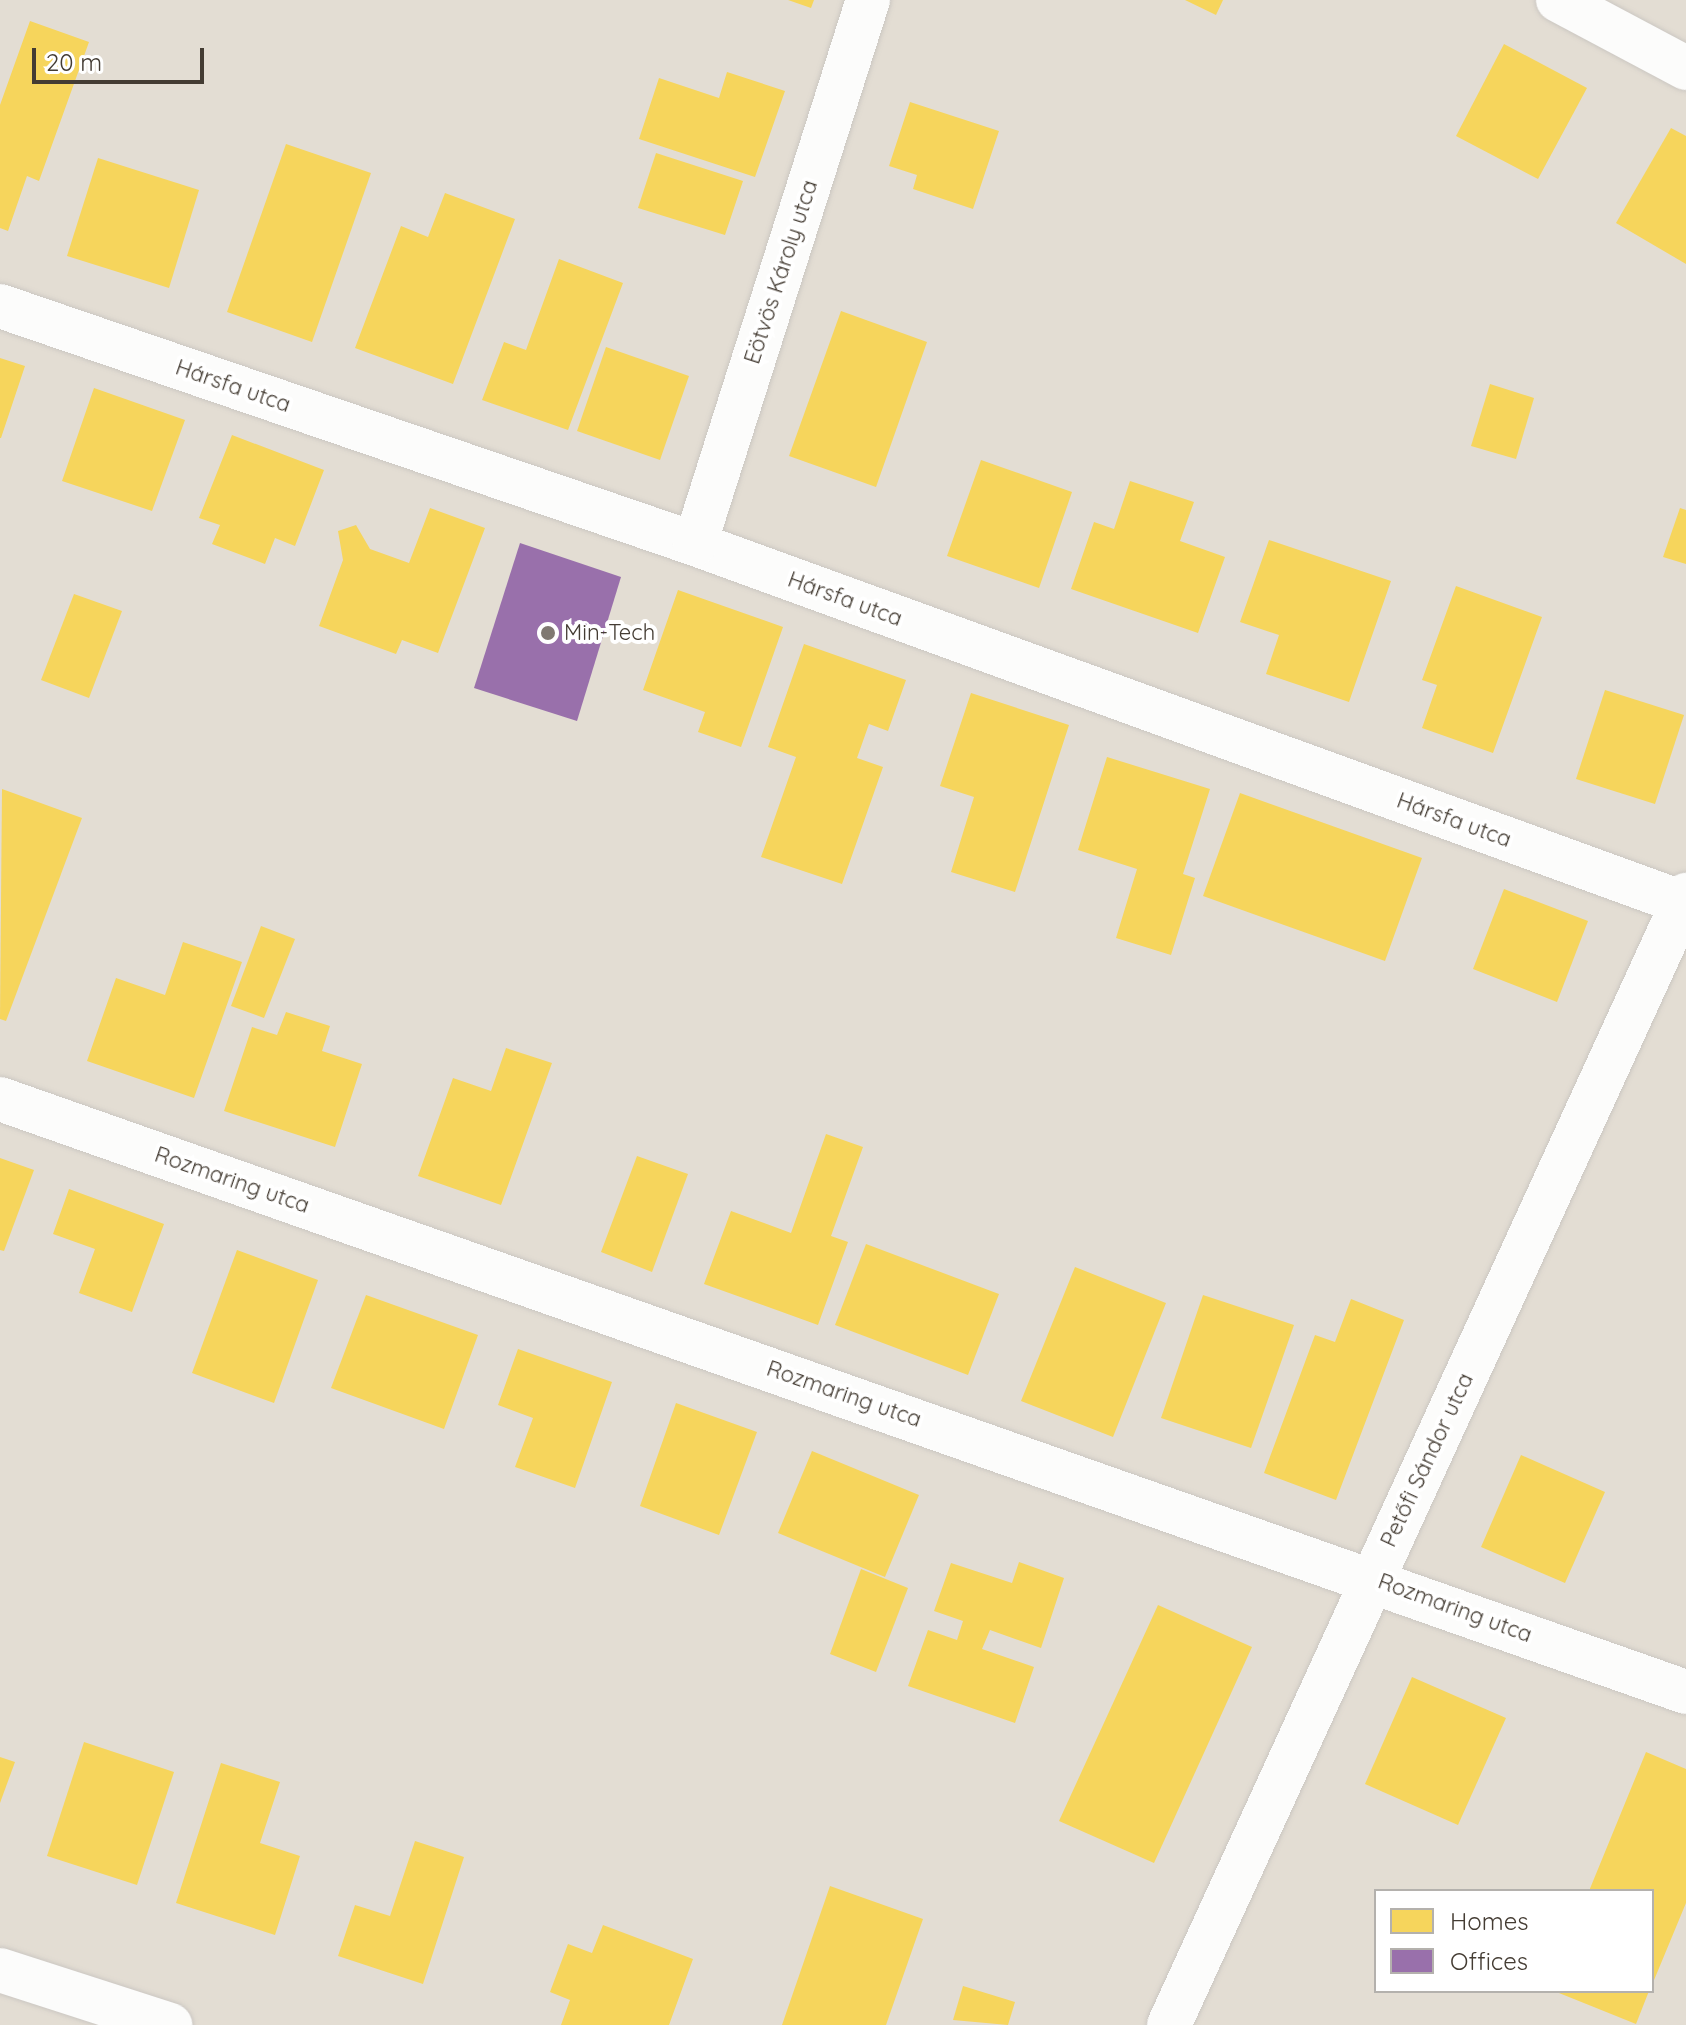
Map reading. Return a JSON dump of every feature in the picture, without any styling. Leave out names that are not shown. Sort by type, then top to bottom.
[{"type":"street","name":"Eötvös Károly utca","points":[[695,544],[868,0]]},
{"type":"street","points":[[1558,0],[1686,68]]},
{"type":"street","name":"Hársfa utca","points":[[0,306],[695,544],[1685,901]]},
{"type":"street","name":"Petőfi Sándor utca","points":[[1169,2025],[1685,901]]},
{"type":"street","name":"Rozmaring utca","points":[[0,1099],[1373,1578],[1686,1692]]},
{"type":"street","points":[[0,1970],[170,2025]]},
{"type":"shaded area","points":[[0,0],[1686,0],[1686,2025],[0,2025]]},
{"type":"building: Homes","points":[[788,0],[814,0],[811,8]]},
{"type":"building: Homes","points":[[1185,0],[1223,0],[1216,15]]},
{"type":"building: Homes","points":[[30,21],[89,42],[39,181],[27,176],[8,231],[0,228],[0,105]]},
{"type":"building: Homes","points":[[1504,44],[1587,88],[1538,179],[1456,136]]},
{"type":"building: Homes","points":[[727,72],[785,91],[755,177],[639,139],[659,78],[719,98]]},
{"type":"building: Homes","points":[[910,102],[999,131],[973,209],[913,189],[917,175],[889,166]]},
{"type":"building: Homes","points":[[1671,128],[1686,136],[1686,264],[1616,223]]},
{"type":"building: Homes","points":[[286,144],[371,173],[312,342],[227,312]]},
{"type":"building: Homes","points":[[656,153],[743,181],[725,235],[638,208]]},
{"type":"building: Homes","points":[[98,158],[199,190],[169,288],[67,256]]},
{"type":"building: Homes","points":[[445,193],[515,219],[453,384],[355,348],[401,226],[428,237]]},
{"type":"building: Homes","points":[[559,259],[623,283],[568,430],[482,400],[504,342],[526,350]]},
{"type":"building: Homes","points":[[841,311],[927,342],[876,487],[789,456]]},
{"type":"building: Homes","points":[[606,347],[689,376],[660,460],[577,431]]},
{"type":"building: Homes","points":[[0,358],[25,366],[1,438],[0,438]]},
{"type":"building: Homes","points":[[1490,384],[1534,398],[1516,459],[1471,446]]},
{"type":"building: Homes","points":[[94,388],[185,420],[152,511],[62,481]]},
{"type":"building: Homes","points":[[232,435],[324,470],[295,546],[275,538],[265,564],[212,544],[220,525],[199,518]]},
{"type":"building: Homes","points":[[981,460],[1072,492],[1039,588],[947,556]]},
{"type":"building: Homes","points":[[1130,481],[1194,502],[1180,541],[1225,557],[1198,633],[1071,589],[1094,522],[1114,529]]},
{"type":"building: Homes","points":[[430,508],[485,528],[438,653],[402,640],[396,654],[319,626],[343,560],[338,531],[356,525],[370,549],[409,563]]},
{"type":"building: Homes","points":[[1680,508],[1686,510],[1686,564],[1663,557]]},
{"type":"building: Homes","points":[[1269,540],[1391,581],[1349,702],[1266,674],[1279,635],[1240,622]]},
{"type":"building: Homes","points":[[1456,586],[1542,617],[1493,753],[1422,728],[1437,685],[1422,680]]},
{"type":"building: Homes","points":[[678,590],[783,627],[741,747],[698,732],[705,712],[643,690]]},
{"type":"building: Homes","points":[[74,594],[122,611],[89,698],[41,680]]},
{"type":"building: Homes","points":[[804,644],[906,680],[888,731],[869,724],[857,758],[883,767],[842,884],[761,857],[796,757],[768,747]]},
{"type":"building: Homes","points":[[1605,690],[1684,715],[1655,804],[1576,779]]},
{"type":"building: Homes","points":[[971,693],[1069,725],[1015,892],[951,872],[974,797],[940,786]]},
{"type":"building: Homes","points":[[1107,757],[1210,789],[1183,874],[1195,878],[1171,955],[1116,938],[1137,869],[1078,850]]},
{"type":"building: Homes","points":[[2,789],[82,818],[6,1021],[0,1019]]},
{"type":"building: Homes","points":[[1240,793],[1422,858],[1385,961],[1203,896]]},
{"type":"building: Homes","points":[[1504,889],[1588,921],[1557,1002],[1473,969]]},
{"type":"building: Homes","points":[[261,926],[295,939],[264,1018],[231,1006]]},
{"type":"building: Homes","points":[[183,942],[242,962],[194,1098],[87,1061],[116,978],[165,995]]},
{"type":"building: Homes","points":[[286,1012],[330,1026],[322,1051],[362,1064],[335,1147],[224,1111],[252,1027],[277,1035]]},
{"type":"building: Homes","points":[[506,1048],[552,1063],[501,1205],[418,1176],[453,1078],[491,1091]]},
{"type":"building: Homes","points":[[826,1134],[863,1147],[831,1236],[848,1242],[818,1325],[704,1284],[731,1211],[791,1233]]},
{"type":"building: Homes","points":[[637,1156],[688,1174],[652,1272],[601,1252]]},
{"type":"building: Homes","points":[[0,1158],[34,1170],[4,1251],[0,1250]]},
{"type":"building: Homes","points":[[69,1189],[164,1224],[132,1312],[79,1293],[95,1249],[53,1234]]},
{"type":"building: Homes","points":[[866,1244],[999,1294],[968,1375],[835,1325]]},
{"type":"building: Homes","points":[[237,1250],[318,1280],[274,1403],[192,1373]]},
{"type":"building: Homes","points":[[1075,1267],[1166,1303],[1113,1437],[1021,1401]]},
{"type":"building: Homes","points":[[366,1295],[478,1335],[444,1429],[331,1388]]},
{"type":"building: Homes","points":[[1203,1295],[1294,1325],[1251,1448],[1161,1418]]},
{"type":"building: Homes","points":[[1351,1299],[1404,1320],[1336,1500],[1264,1473],[1315,1335],[1335,1342]]},
{"type":"building: Homes","points":[[518,1349],[612,1382],[575,1488],[515,1467],[533,1418],[498,1405]]},
{"type":"building: Homes","points":[[676,1403],[757,1432],[719,1535],[640,1506]]},
{"type":"building: Homes","points":[[812,1451],[919,1495],[885,1577],[778,1533]]},
{"type":"building: Homes","points":[[1521,1455],[1605,1492],[1565,1583],[1481,1547]]},
{"type":"building: Homes","points":[[1019,1562],[1064,1578],[1041,1648],[990,1630],[982,1649],[1034,1667],[1015,1723],[908,1686],[928,1630],[957,1640],[963,1621],[934,1611],[951,1563],[1012,1583]]},
{"type":"building: Homes","points":[[861,1569],[908,1588],[876,1672],[830,1654]]},
{"type":"building: Homes","points":[[1158,1605],[1252,1647],[1154,1863],[1059,1821]]},
{"type":"building: Homes","points":[[1412,1677],[1506,1718],[1458,1825],[1365,1784]]},
{"type":"building: Homes","points":[[84,1742],[174,1772],[137,1885],[47,1856]]},
{"type":"building: Homes","points":[[1646,1752],[1686,1769],[1686,1903],[1654,1980],[1654,1889],[1590,1889]]},
{"type":"building: Homes","points":[[0,1757],[15,1762],[0,1803]]},
{"type":"building: Homes","points":[[221,1763],[280,1782],[260,1843],[300,1856],[275,1935],[176,1903]]},
{"type":"building: Homes","points":[[415,1841],[464,1857],[423,1984],[338,1956],[355,1905],[390,1916]]},
{"type":"building: Homes","points":[[830,1886],[923,1919],[886,2025],[782,2025]]},
{"type":"building: Homes","points":[[603,1925],[693,1959],[669,2025],[561,2025],[570,2000],[550,1992],[568,1944],[592,1953]]},
{"type":"building: Homes","points":[[963,1986],[1015,2002],[1008,2025],[953,2020]]},
{"type":"building: Homes","points":[[1559,1993],[1648,1993],[1636,2024]]},
{"type":"building: Offices","name":"Min-Tech","points":[[520,543],[621,577],[577,721],[474,688]]},
{"type":"place","name":"Min-Tech","points":[[548,633]]}]
